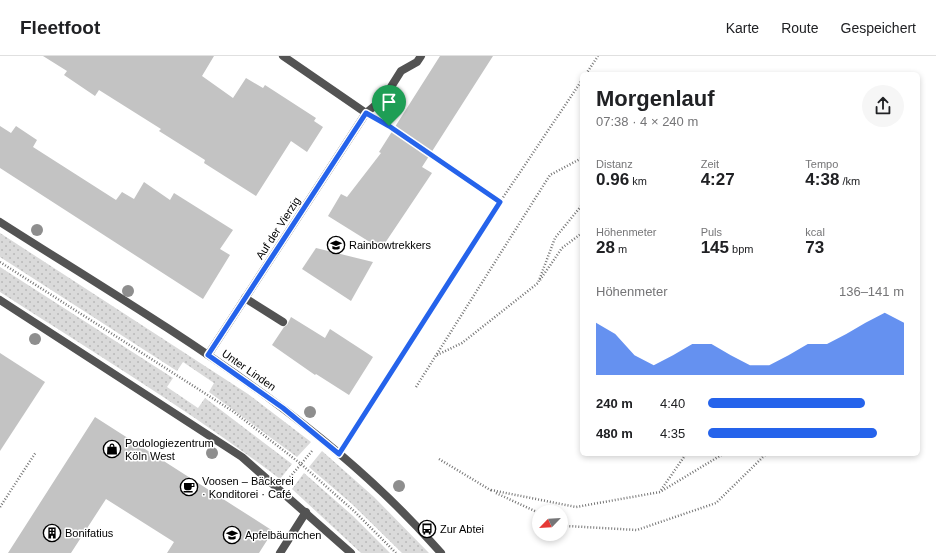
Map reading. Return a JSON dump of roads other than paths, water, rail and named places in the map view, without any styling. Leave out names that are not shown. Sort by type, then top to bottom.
[{"type":"street","points":[[283,56],[366,113]]},
{"type":"street","name":"Auf der Vierzig","points":[[208,355],[366,113],[384,98],[401,71],[417,62],[420,56]]},
{"type":"street","name":"Unter Linden","points":[[0,222],[208,355],[283,408],[322,439],[414,522],[441,553]]},
{"type":"street","points":[[246,298],[283,322]]},
{"type":"street","points":[[0,300],[242,457],[351,553]]},
{"type":"street","points":[[280,553],[306,512]]},
{"type":"place","name":"Rainbowtrekkers","points":[[336,245]]},
{"type":"place","name":"Podologiezentrum Köln West","points":[[112,449]]},
{"type":"place","name":"Voosen – Bäckerei · Konditorei · Café","points":[[189,487]]},
{"type":"place","name":"Zur Abtei","points":[[427,529]]},
{"type":"place","name":"Bonifatius","points":[[52,533]]},
{"type":"place","name":"Apfelbäumchen","points":[[232,535]]}]
